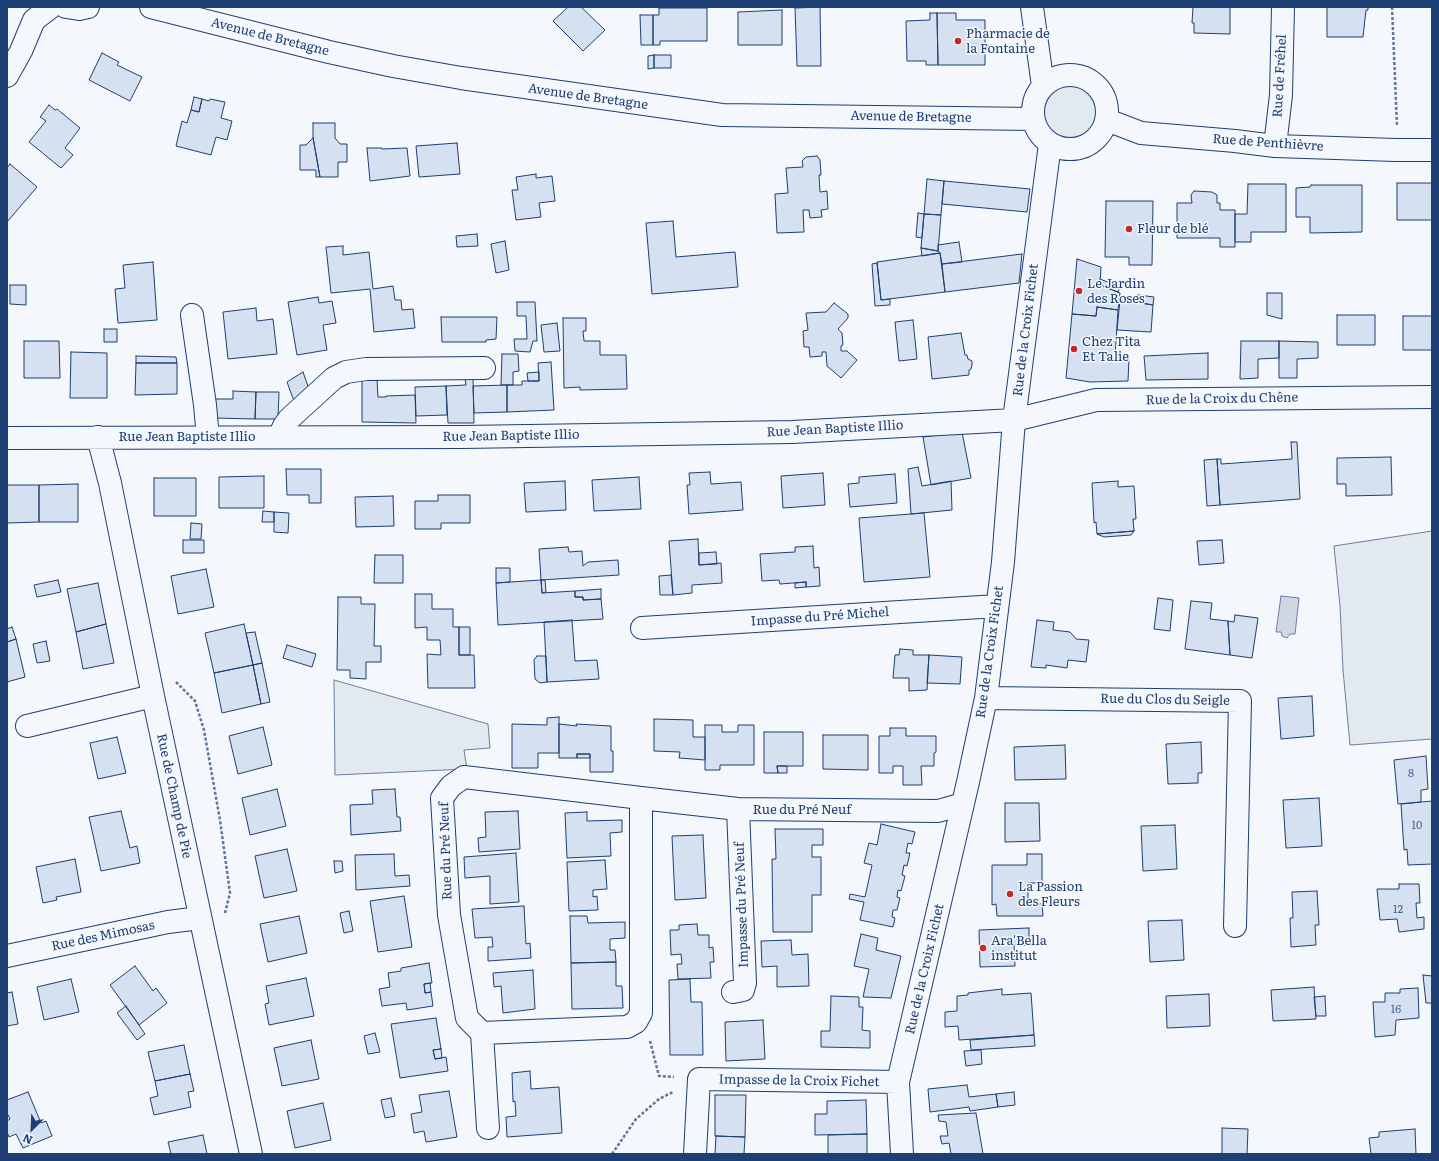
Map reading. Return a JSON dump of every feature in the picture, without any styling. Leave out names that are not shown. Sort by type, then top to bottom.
[{"type":"street","points":[[7,76],[21,51],[34,20],[51,7]]},
{"type":"street","points":[[66,7],[79,9],[88,7]]},
{"type":"street","name":"Avenue de Bretagne","points":[[151,7],[329,52],[393,66],[462,78],[722,115],[1034,119]]},
{"type":"street","points":[[1032,7],[1043,86]]},
{"type":"street","name":"Rue de Fréhel","points":[[1275,146],[1281,95],[1283,7]]},
{"type":"street","points":[[1064,75],[1076,75],[1088,79],[1097,86],[1104,96],[1108,108],[1107,120],[1103,131],[1095,140],[1085,146],[1073,149],[1062,148],[1050,144],[1037,129],[1034,119],[1033,107],[1043,86],[1053,79],[1064,75]]},
{"type":"street","name":"Rue de Penthièvre","points":[[1107,120],[1141,133],[1275,146],[1432,150]]},
{"type":"street","name":"Rue de la Croix Fichet","points":[[902,1154],[898,1082],[963,804],[986,698],[1003,562],[1014,420],[1050,144]]},
{"type":"street","points":[[192,315],[205,405],[208,438]]},
{"type":"street","points":[[279,437],[289,419],[334,378],[346,372],[366,369],[484,368]]},
{"type":"street","name":"Rue de la Croix du Chêne","points":[[1014,420],[1096,400],[1432,397]]},
{"type":"street","name":"Rue Jean Baptiste Illio","points":[[7,438],[462,437],[792,432],[1014,420]]},
{"type":"street","name":"Rue de Champ de Pie","points":[[98,438],[110,483],[153,696],[252,1154]]},
{"type":"street","name":"Impasse du Pré Michel","points":[[642,628],[998,606]]},
{"type":"street","points":[[27,726],[153,696]]},
{"type":"street","name":"Rue du Clos du Seigle","points":[[986,698],[1240,702],[1235,926]]},
{"type":"street","name":"Rue du Pré Neuf","points":[[482,1033],[467,1018],[449,915],[442,798],[451,786],[464,777],[738,809],[938,811],[963,804]]},
{"type":"street","points":[[488,1128],[482,1033],[627,1027],[636,1022],[642,1013],[641,798]]},
{"type":"street","name":"Impasse du Pré Neuf","points":[[733,992],[743,990],[745,983],[738,809]]},
{"type":"street","name":"Rue des Mimosas","points":[[7,956],[168,922],[200,918]]},
{"type":"street","points":[[695,1154],[699,1079]]},
{"type":"street","name":"Impasse de la Croix Fichet","points":[[699,1079],[898,1082]]},
{"type":"path","points":[[1392,7],[1398,120],[1396,150]]},
{"type":"path","points":[[148,669],[170,675],[195,701],[204,730],[220,820],[230,893],[224,920]]},
{"type":"path","points":[[642,1013],[660,1076],[699,1079]]},
{"type":"path","points":[[612,1154],[636,1120],[659,1099],[699,1079]]},
{"type":"shaded area","points":[[1070,85],[1080,87],[1089,93],[1095,102],[1097,112],[1095,122],[1089,131],[1080,137],[1070,139],[1060,137],[1051,131],[1045,122],[1043,112],[1045,102],[1051,93],[1060,87]]},
{"type":"shaded area","points":[[1432,531],[1432,739],[1350,745],[1334,546]]},
{"type":"shaded area","points":[[1281,596],[1299,598],[1295,634],[1290,634],[1287,638],[1282,636],[1281,632],[1276,632]]},
{"type":"shaded area","points":[[334,680],[488,724],[490,748],[464,750],[467,769],[335,775]]},
{"type":"building","points":[[568,7],[581,7],[605,30],[583,51],[553,21]]},
{"type":"building","points":[[820,7],[821,66],[797,66],[795,8]]},
{"type":"building","points":[[1193,7],[1230,7],[1230,34],[1194,33],[1194,23],[1192,23]]},
{"type":"building","points":[[1327,7],[1368,7],[1368,10],[1366,10],[1363,37],[1327,37]]},
{"type":"building","points":[[659,8],[707,8],[707,41],[660,41],[660,45],[653,45],[653,15],[659,15]]},
{"type":"building","points":[[782,10],[782,45],[738,45],[738,12]]},
{"type":"building","points":[[930,13],[937,13],[938,65],[926,65],[926,61],[907,61],[906,21],[930,20]]},
{"type":"building","points":[[937,13],[956,13],[956,20],[985,20],[985,65],[938,65]]},
{"type":"building","points":[[640,15],[653,15],[653,45],[641,45]]},
{"type":"building","points":[[102,53],[119,62],[117,65],[142,77],[130,101],[89,80]]},
{"type":"building","points":[[654,55],[654,68],[648,69],[648,56]]},
{"type":"building","points":[[654,55],[671,55],[671,68],[654,68]]},
{"type":"building","points":[[194,97],[202,99],[199,112],[191,110]]},
{"type":"building","points":[[202,99],[225,102],[221,118],[232,121],[227,140],[216,137],[211,155],[176,146],[182,121],[187,123],[191,110],[199,112]]},
{"type":"building","points":[[49,105],[55,110],[57,109],[80,128],[65,148],[73,155],[61,168],[29,142],[46,121],[40,117]]},
{"type":"building","points":[[313,123],[335,123],[335,138],[340,144],[347,144],[347,162],[338,162],[338,177],[320,177],[313,137]]},
{"type":"building","points":[[313,138],[320,177],[316,177],[316,170],[300,170],[300,145],[306,145]]},
{"type":"building","points":[[457,143],[460,174],[419,177],[416,146]]},
{"type":"building","points":[[367,148],[407,148],[410,176],[370,181]]},
{"type":"building","points":[[817,156],[820,160],[820,192],[827,191],[828,209],[821,210],[822,217],[810,218],[809,210],[803,210],[804,232],[777,233],[775,194],[788,193],[786,168],[803,167],[802,161],[806,157]]},
{"type":"building","points":[[10,164],[37,187],[7,222],[7,168]]},
{"type":"building","points":[[536,174],[536,178],[552,176],[555,201],[539,203],[541,217],[516,220],[512,190],[518,190],[516,177]]},
{"type":"building","points":[[927,179],[944,181],[941,215],[924,214]]},
{"type":"building","points":[[944,181],[1030,189],[1027,212],[942,204]]},
{"type":"building","points":[[1397,183],[1432,183],[1432,220],[1397,220]]},
{"type":"building","points":[[1248,184],[1286,184],[1286,232],[1251,232],[1251,242],[1235,242],[1235,214],[1247,214]]},
{"type":"building","points":[[1311,185],[1362,185],[1362,232],[1310,233],[1310,217],[1296,217],[1296,188],[1310,187]]},
{"type":"building","points":[[1194,191],[1212,192],[1217,195],[1217,203],[1220,203],[1220,210],[1235,210],[1235,247],[1220,247],[1220,238],[1177,238],[1177,203],[1192,203],[1191,195]]},
{"type":"building","name":"Fleur de blé","points":[[1106,201],[1153,201],[1152,265],[1129,265],[1129,257],[1105,257]]},
{"type":"building","points":[[918,213],[924,214],[922,238],[916,237]]},
{"type":"building","points":[[924,214],[941,215],[938,251],[921,248]]},
{"type":"building","points":[[673,221],[676,257],[735,252],[738,287],[652,294],[646,223]]},
{"type":"building","points":[[477,234],[478,246],[457,247],[456,236]]},
{"type":"building","points":[[505,241],[509,270],[496,273],[491,244]]},
{"type":"building","points":[[959,242],[962,262],[942,264],[940,253],[938,251],[938,245]]},
{"type":"building","points":[[343,246],[343,255],[369,252],[373,289],[393,286],[395,300],[401,300],[402,310],[413,309],[415,328],[374,332],[370,289],[331,293],[326,247]]},
{"type":"building","points":[[921,248],[938,251],[940,253],[922,256]]},
{"type":"building","points":[[940,253],[945,292],[881,300],[877,262]]},
{"type":"building","points":[[1022,254],[1019,283],[945,292],[942,264]]},
{"type":"building","points":[[1077,259],[1101,267],[1100,285],[1120,293],[1118,310],[1097,307],[1096,316],[1072,314]]},
{"type":"building","points":[[153,262],[157,320],[118,323],[115,289],[125,288],[123,265]]},
{"type":"building","points":[[877,263],[881,300],[890,299],[890,305],[875,306],[872,264]]},
{"type":"building","points":[[1100,279],[1120,287],[1118,292],[1100,285]]},
{"type":"building","points":[[10,285],[26,285],[26,305],[10,304]]},
{"type":"building","points":[[1267,293],[1282,293],[1282,319],[1267,315]]},
{"type":"building","points":[[1138,295],[1154,297],[1153,305],[1137,302]]},
{"type":"building","points":[[318,297],[319,303],[332,301],[336,323],[323,325],[327,350],[297,355],[288,302]]},
{"type":"building","points":[[1120,300],[1153,305],[1151,332],[1117,330]]},
{"type":"building","points":[[517,302],[535,302],[537,341],[533,341],[530,352],[515,351],[514,339],[527,339],[526,316],[517,316]]},
{"type":"building","points":[[834,303],[848,314],[848,318],[838,329],[842,333],[843,345],[841,346],[841,351],[847,351],[857,360],[841,378],[827,366],[826,352],[822,352],[822,356],[810,357],[809,347],[804,347],[803,331],[808,330],[806,313],[826,312]]},
{"type":"building","points":[[1097,307],[1118,310],[1115,357],[1129,358],[1128,381],[1090,382],[1066,378],[1072,314],[1096,316]]},
{"type":"building","points":[[256,308],[257,321],[273,319],[277,354],[228,359],[223,312]]},
{"type":"building","points":[[1337,315],[1375,315],[1375,345],[1337,345]]},
{"type":"building","points":[[1403,316],[1432,316],[1432,350],[1403,350]]},
{"type":"building","points":[[441,317],[497,317],[496,339],[486,340],[486,342],[442,342]]},
{"type":"building","points":[[563,318],[586,318],[586,331],[583,331],[584,341],[600,341],[600,355],[626,355],[627,389],[580,390],[580,387],[564,388]]},
{"type":"building","points":[[913,320],[917,359],[899,361],[895,322]]},
{"type":"building","points":[[557,323],[560,351],[544,352],[541,325]]},
{"type":"building","points":[[104,329],[117,329],[117,342],[104,342]]},
{"type":"building","points":[[961,333],[965,355],[967,355],[968,359],[972,361],[969,375],[932,379],[928,337]]},
{"type":"building","points":[[24,341],[59,341],[60,378],[24,378]]},
{"type":"building","points":[[1241,341],[1279,341],[1279,358],[1258,359],[1258,378],[1240,379]]},
{"type":"building","points":[[1279,341],[1318,342],[1318,358],[1297,359],[1297,378],[1279,378]]},
{"type":"building","points":[[71,352],[107,353],[107,398],[70,398]]},
{"type":"building","points":[[1208,353],[1208,379],[1146,380],[1144,356]]},
{"type":"building","points":[[502,354],[518,354],[519,371],[513,372],[513,385],[501,385]]},
{"type":"building","points":[[136,356],[176,357],[177,363],[136,363]]},
{"type":"building","points":[[551,362],[554,410],[507,412],[507,385],[522,385],[522,381],[539,381],[538,363]]},
{"type":"building","points":[[136,363],[177,363],[177,394],[135,395]]},
{"type":"building","points":[[303,372],[310,392],[294,401],[287,382]]},
{"type":"building","points":[[539,372],[539,381],[528,381],[527,373]]},
{"type":"building","points":[[465,378],[473,378],[474,423],[448,423],[446,386],[466,385]]},
{"type":"building","points":[[362,380],[377,380],[378,397],[415,395],[416,423],[362,422]]},
{"type":"building","points":[[507,385],[507,412],[474,413],[473,386]]},
{"type":"building","points":[[446,386],[447,415],[416,416],[415,387]]},
{"type":"building","points":[[233,391],[256,392],[255,419],[215,418],[215,399],[233,399]]},
{"type":"building","points":[[256,392],[279,392],[278,419],[255,419]]},
{"type":"building","points":[[962,432],[971,478],[931,485],[923,437]]},
{"type":"building","points":[[1291,442],[1297,442],[1300,499],[1220,505],[1217,459],[1221,459],[1221,464],[1292,459]]},
{"type":"building","points":[[1391,457],[1392,495],[1346,496],[1346,484],[1337,484],[1337,458]]},
{"type":"building","points":[[1217,459],[1220,505],[1207,506],[1204,460]]},
{"type":"building","points":[[918,467],[922,486],[951,481],[952,510],[911,514],[908,469]]},
{"type":"building","points":[[286,469],[321,469],[321,503],[309,503],[309,495],[287,495]]},
{"type":"building","points":[[710,472],[711,484],[741,482],[743,510],[689,514],[687,485],[690,485],[689,473]]},
{"type":"building","points":[[823,473],[825,505],[783,508],[781,476]]},
{"type":"building","points":[[895,474],[897,503],[850,507],[848,484],[859,483],[859,477]]},
{"type":"building","points":[[264,476],[264,508],[219,508],[219,477]]},
{"type":"building","points":[[639,477],[641,509],[594,511],[592,480]]},
{"type":"building","points":[[154,478],[196,478],[196,516],[154,516]]},
{"type":"building","points":[[565,481],[566,510],[526,512],[524,483]]},
{"type":"building","points":[[1118,481],[1118,487],[1134,486],[1136,519],[1133,519],[1134,531],[1097,534],[1096,522],[1094,523],[1092,483]]},
{"type":"building","points":[[78,484],[78,522],[39,522],[39,485]]},
{"type":"building","points":[[7,485],[39,485],[39,522],[7,523]]},
{"type":"building","points":[[438,495],[470,495],[470,523],[441,523],[441,529],[415,529],[415,501],[438,501]]},
{"type":"building","points":[[393,496],[394,526],[356,527],[355,497]]},
{"type":"building","points":[[263,511],[274,512],[274,522],[262,522]]},
{"type":"building","points":[[274,512],[289,513],[288,533],[274,532]]},
{"type":"building","points":[[924,513],[930,577],[864,582],[859,518]]},
{"type":"building","points":[[191,523],[202,524],[201,539],[190,539]]},
{"type":"building","points":[[1134,531],[1131,535],[1104,537],[1097,534]]},
{"type":"building","points":[[698,539],[699,565],[721,563],[722,583],[692,585],[692,593],[673,595],[669,541]]},
{"type":"building","points":[[183,540],[204,540],[204,553],[183,553]]},
{"type":"building","points":[[1222,540],[1224,563],[1199,565],[1197,541]]},
{"type":"building","points":[[813,546],[814,568],[819,567],[820,586],[806,587],[806,582],[780,584],[779,580],[762,581],[760,554],[795,552],[795,547]]},
{"type":"building","points":[[568,547],[569,552],[582,551],[583,566],[588,562],[618,560],[619,575],[541,580],[539,549]]},
{"type":"building","points":[[716,552],[717,564],[699,565],[699,553]]},
{"type":"building","points":[[375,555],[403,555],[403,583],[374,583]]},
{"type":"building","points":[[496,568],[510,568],[510,582],[496,583]]},
{"type":"building","points":[[206,569],[214,607],[178,614],[171,576]]},
{"type":"building","points":[[671,575],[673,595],[660,595],[659,576]]},
{"type":"building","points":[[58,580],[61,592],[37,597],[34,585]]},
{"type":"building","points":[[541,580],[545,580],[546,592],[542,593]]},
{"type":"building","points":[[541,580],[542,593],[575,591],[575,597],[583,597],[583,600],[601,599],[603,619],[498,625],[496,583]]},
{"type":"building","points":[[806,582],[806,587],[795,588],[795,583]]},
{"type":"building","points":[[98,583],[106,624],[76,632],[67,589]]},
{"type":"building","points":[[601,589],[601,599],[583,600],[583,597],[575,597],[575,591]]},
{"type":"building","points":[[415,594],[432,594],[432,609],[453,609],[453,627],[459,627],[459,655],[474,655],[475,688],[428,688],[427,654],[441,655],[440,640],[427,640],[427,627],[415,628]]},
{"type":"building","points":[[338,597],[361,597],[361,604],[375,604],[374,646],[381,646],[381,662],[366,662],[366,679],[350,678],[350,670],[337,670]]},
{"type":"building","points":[[1158,598],[1173,600],[1170,631],[1154,629]]},
{"type":"building","points":[[1191,601],[1212,603],[1210,619],[1228,621],[1230,655],[1185,649]]},
{"type":"building","points":[[1235,615],[1258,618],[1252,658],[1230,655],[1228,621],[1234,622]]},
{"type":"building","points":[[572,620],[575,661],[597,660],[599,679],[547,682],[544,622]]},
{"type":"building","points":[[1037,620],[1054,622],[1053,630],[1070,632],[1076,639],[1089,640],[1086,662],[1068,660],[1067,668],[1046,665],[1046,668],[1031,667]]},
{"type":"building","points":[[106,624],[114,663],[83,669],[76,632]]},
{"type":"building","points":[[244,624],[253,665],[214,673],[205,633]]},
{"type":"building","points":[[12,627],[16,639],[7,642],[7,629]]},
{"type":"building","points":[[459,627],[470,627],[470,655],[459,655]]},
{"type":"building","points":[[255,632],[262,663],[253,665],[246,633]]},
{"type":"building","points":[[16,639],[25,677],[7,682],[7,642]]},
{"type":"building","points":[[46,641],[50,661],[37,663],[33,644]]},
{"type":"building","points":[[287,645],[316,654],[312,667],[283,658]]},
{"type":"building","points":[[900,649],[913,650],[913,655],[929,655],[927,690],[909,691],[909,678],[893,678],[895,655],[899,655]]},
{"type":"building","points":[[929,655],[962,657],[960,684],[927,683]]},
{"type":"building","points":[[537,656],[546,656],[547,682],[540,683],[535,679],[534,660]]},
{"type":"building","points":[[262,663],[270,702],[261,704],[253,665]]},
{"type":"building","points":[[253,665],[261,704],[222,713],[214,673]]},
{"type":"building","points":[[1312,696],[1314,736],[1281,739],[1278,698]]},
{"type":"building","points":[[559,717],[559,753],[538,753],[538,768],[512,768],[512,724],[547,725],[547,718]]},
{"type":"building","points":[[654,719],[693,720],[693,737],[705,737],[705,760],[679,758],[680,752],[654,751]]},
{"type":"building","points":[[559,724],[577,726],[576,724],[611,726],[613,772],[590,772],[590,754],[577,754],[577,758],[559,758]]},
{"type":"building","points":[[705,725],[722,725],[722,732],[738,732],[738,725],[754,725],[754,765],[720,765],[720,770],[705,770]]},
{"type":"building","points":[[263,727],[272,765],[238,774],[229,736]]},
{"type":"building","points":[[890,728],[906,728],[906,736],[936,736],[934,766],[921,766],[922,785],[903,785],[903,766],[893,766],[893,773],[879,773],[879,736],[890,736]]},
{"type":"building","points":[[764,732],[803,732],[803,766],[777,766],[778,773],[764,773]]},
{"type":"building","points":[[823,735],[868,735],[868,770],[823,769]]},
{"type":"building","points":[[117,737],[126,773],[98,779],[90,743]]},
{"type":"building","points":[[1201,742],[1202,773],[1198,773],[1198,783],[1168,784],[1166,744]]},
{"type":"building","points":[[1065,745],[1066,779],[1015,780],[1014,747]]},
{"type":"building","points":[[577,754],[590,754],[590,758],[577,758]]},
{"type":"building","points":[[1426,756],[1428,789],[1421,790],[1421,802],[1398,804],[1394,760]]},
{"type":"building","points":[[777,766],[787,766],[787,773],[778,773]]},
{"type":"building","points":[[277,789],[286,826],[250,835],[242,798]]},
{"type":"building","points":[[395,789],[397,817],[400,817],[401,831],[351,835],[350,805],[373,804],[372,790]]},
{"type":"building","points":[[1319,798],[1322,846],[1286,848],[1283,800]]},
{"type":"building","points":[[1432,801],[1432,864],[1408,865],[1407,849],[1404,850],[1401,804]]},
{"type":"building","points":[[1005,803],[1039,803],[1040,841],[1005,842]]},
{"type":"building","points":[[121,811],[130,848],[137,846],[140,863],[101,871],[89,817]]},
{"type":"building","points":[[518,811],[520,849],[479,852],[478,838],[486,837],[485,812]]},
{"type":"building","points":[[587,812],[587,821],[622,820],[622,832],[610,833],[611,856],[567,858],[565,813]]},
{"type":"building","points":[[881,824],[915,832],[912,844],[908,843],[906,853],[910,853],[907,866],[904,865],[902,875],[905,876],[901,891],[898,890],[897,897],[900,898],[897,910],[893,910],[892,917],[895,918],[893,927],[860,920],[864,902],[849,899],[850,894],[865,897],[872,865],[864,863],[869,843],[877,845]]},
{"type":"building","points":[[1175,825],[1177,869],[1143,871],[1141,826]]},
{"type":"building","points":[[775,829],[823,829],[823,845],[812,845],[812,857],[821,857],[821,895],[812,895],[812,932],[773,932],[772,859],[776,859]]},
{"type":"building","points":[[703,835],[706,898],[675,900],[672,836]]},
{"type":"building","points":[[287,849],[297,891],[264,898],[255,856]]},
{"type":"building","points":[[516,853],[519,902],[490,904],[490,876],[465,878],[464,857]]},
{"type":"building","points":[[394,854],[395,876],[409,875],[410,886],[356,890],[355,855]]},
{"type":"building","name":"La Passion des Fleurs","points":[[1027,854],[1042,854],[1042,883],[1028,883],[1028,904],[1042,904],[1043,916],[997,916],[996,904],[992,905],[992,865],[1027,865]]},
{"type":"building","points":[[75,859],[81,892],[56,897],[57,900],[43,903],[36,867]]},
{"type":"building","points":[[605,860],[607,889],[593,890],[593,897],[597,896],[598,910],[569,911],[567,862]]},
{"type":"building","points":[[334,861],[342,861],[343,871],[335,873]]},
{"type":"building","points":[[1399,884],[1419,884],[1420,903],[1416,903],[1417,918],[1424,917],[1424,929],[1399,932],[1397,919],[1380,920],[1377,889],[1399,889]]},
{"type":"building","points":[[1317,891],[1319,925],[1315,925],[1316,945],[1291,947],[1290,918],[1293,918],[1292,892]]},
{"type":"building","points":[[404,896],[412,947],[378,952],[370,901]]},
{"type":"building","points":[[524,906],[526,944],[530,943],[531,958],[488,961],[488,947],[493,947],[492,937],[475,938],[472,909]]},
{"type":"building","points":[[349,911],[353,931],[344,933],[340,913]]},
{"type":"building","points":[[299,916],[307,953],[268,962],[260,924]]},
{"type":"building","points":[[570,916],[587,916],[588,923],[625,922],[625,938],[610,939],[610,950],[615,950],[616,962],[571,963]]},
{"type":"building","points":[[1182,920],[1184,960],[1150,962],[1148,921]]},
{"type":"building","points":[[697,924],[698,935],[709,935],[709,948],[713,947],[714,962],[710,962],[711,978],[678,979],[677,964],[682,964],[681,954],[671,955],[670,930],[679,930],[679,925]]},
{"type":"building","points":[[1029,928],[1029,945],[1014,945],[1015,966],[980,967],[979,930]]},
{"type":"building","points":[[861,934],[878,938],[876,950],[901,956],[891,998],[863,997],[869,969],[854,966]]},
{"type":"building","points":[[791,940],[792,955],[808,954],[809,986],[777,987],[777,966],[762,967],[761,941]]},
{"type":"building","points":[[616,962],[616,986],[622,986],[623,1008],[572,1009],[571,963]]},
{"type":"building","points":[[429,963],[432,983],[424,984],[425,993],[431,992],[433,1006],[407,1010],[406,1003],[382,1006],[379,989],[390,987],[388,973],[401,971],[401,968]]},
{"type":"building","points":[[135,966],[153,991],[156,988],[167,1003],[139,1025],[110,985]]},
{"type":"building","points":[[533,970],[535,1009],[503,1013],[501,986],[494,987],[493,973]]},
{"type":"building","points":[[1423,975],[1432,976],[1432,1003],[1426,1003]]},
{"type":"building","points":[[306,978],[314,1016],[269,1025],[265,1004],[269,1003],[266,986]]},
{"type":"building","points":[[71,979],[79,1012],[44,1020],[37,987]]},
{"type":"building","points":[[690,979],[691,1002],[702,1002],[703,1055],[670,1055],[669,980]]},
{"type":"building","points":[[430,983],[431,992],[425,993],[424,984]]},
{"type":"building","points":[[1314,987],[1316,1019],[1273,1021],[1271,990]]},
{"type":"building","points":[[1418,988],[1419,1018],[1396,1020],[1395,1035],[1375,1037],[1373,1002],[1385,1002],[1385,993],[1400,993],[1400,989]]},
{"type":"building","points":[[1002,989],[1002,995],[1031,993],[1034,1035],[959,1040],[958,1026],[945,1027],[945,1012],[957,1011],[957,996],[968,995],[968,993]]},
{"type":"building","points":[[12,992],[18,1024],[7,1026],[7,993]]},
{"type":"building","points":[[1209,994],[1210,1026],[1167,1028],[1166,996]]},
{"type":"building","points":[[831,996],[859,997],[859,1007],[863,1007],[862,1030],[870,1031],[870,1048],[821,1047],[821,1031],[830,1031]]},
{"type":"building","points":[[1325,996],[1326,1016],[1316,1016],[1314,997]]},
{"type":"building","points":[[126,1006],[145,1034],[137,1040],[117,1013]]},
{"type":"building","points":[[436,1018],[441,1049],[433,1050],[435,1059],[446,1057],[448,1071],[400,1078],[391,1024]]},
{"type":"building","points":[[763,1020],[765,1059],[726,1061],[725,1022]]},
{"type":"building","points":[[375,1033],[380,1052],[368,1054],[364,1036]]},
{"type":"building","points":[[1034,1035],[1035,1046],[971,1050],[970,1040]]},
{"type":"building","points":[[311,1040],[319,1079],[282,1086],[274,1048]]},
{"type":"building","points":[[184,1045],[190,1074],[155,1081],[148,1052]]},
{"type":"building","points":[[441,1049],[442,1058],[435,1059],[433,1050]]},
{"type":"building","points":[[981,1050],[982,1064],[966,1066],[964,1051]]},
{"type":"building","points":[[530,1071],[531,1089],[559,1087],[562,1133],[507,1137],[506,1117],[516,1116],[515,1101],[513,1102],[512,1073]]},
{"type":"building","points":[[190,1074],[194,1091],[188,1092],[191,1107],[154,1115],[150,1098],[158,1096],[155,1081]]},
{"type":"building","points":[[967,1085],[969,1097],[996,1094],[998,1107],[970,1111],[969,1107],[930,1112],[928,1089]]},
{"type":"building","points":[[449,1091],[457,1137],[426,1142],[424,1131],[414,1133],[411,1114],[422,1112],[419,1095]]},
{"type":"building","points":[[28,1092],[41,1123],[46,1121],[52,1136],[23,1148],[16,1134],[9,1137],[7,1132],[7,1121],[10,1119],[7,1113],[7,1100]]},
{"type":"building","points":[[1014,1092],[1015,1105],[998,1107],[996,1094]]},
{"type":"building","points":[[715,1095],[746,1095],[745,1137],[715,1136]]},
{"type":"building","points":[[391,1098],[395,1116],[385,1118],[381,1100]]},
{"type":"building","points":[[866,1100],[867,1134],[815,1135],[815,1114],[827,1114],[827,1101]]},
{"type":"building","points":[[323,1103],[331,1140],[295,1148],[287,1111]]},
{"type":"building","points":[[976,1113],[983,1154],[951,1154],[949,1143],[942,1144],[940,1136],[948,1136],[946,1122],[939,1121],[938,1115]]},
{"type":"building","points":[[1222,1128],[1248,1129],[1247,1154],[1222,1154]]},
{"type":"building","points":[[1415,1129],[1416,1154],[1371,1154],[1369,1138],[1379,1137],[1379,1132]]},
{"type":"building","points":[[867,1134],[867,1154],[828,1154],[828,1135]]},
{"type":"building","points":[[203,1135],[207,1154],[171,1154],[168,1142]]},
{"type":"building","points":[[716,1136],[745,1137],[744,1154],[715,1154]]},
{"type":"place","name":"Pharmacie de la Fontaine","points":[[958,41]]},
{"type":"place","name":"Fleur de blé","points":[[1129,229]]},
{"type":"place","name":"Le Jardin des Roses","points":[[1079,291]]},
{"type":"place","name":"Chez Tita Et Talie","points":[[1074,349]]},
{"type":"place","name":"La Passion des Fleurs","points":[[1010,894]]},
{"type":"place","name":"Ara'Bella institut","points":[[983,948]]}]
